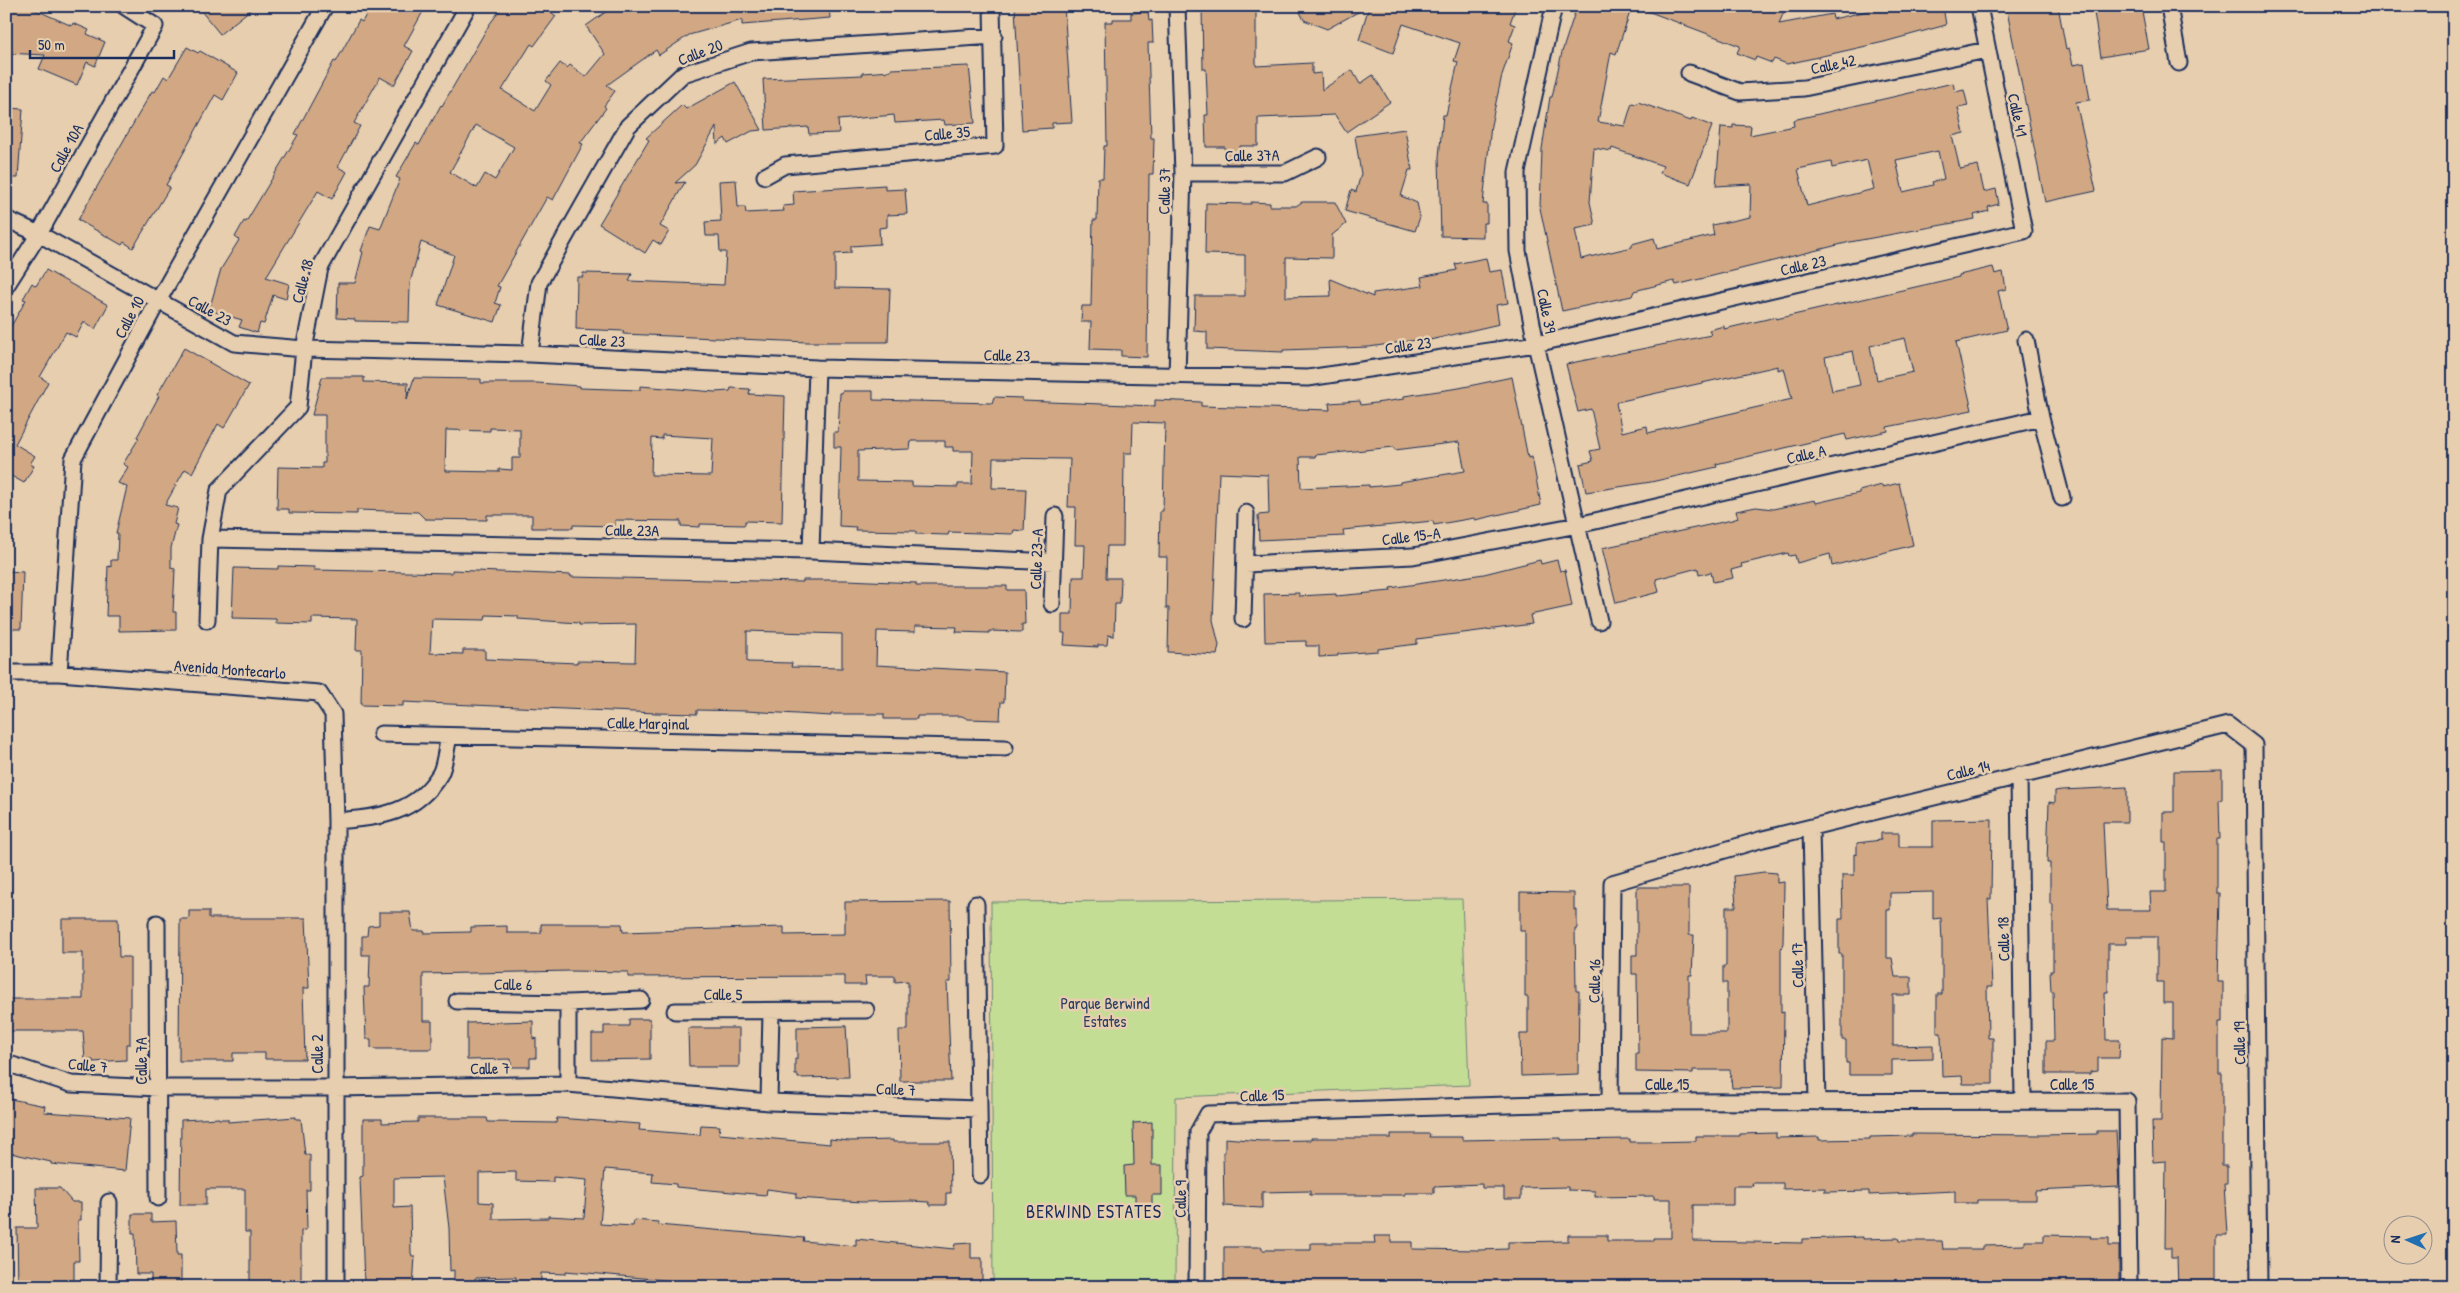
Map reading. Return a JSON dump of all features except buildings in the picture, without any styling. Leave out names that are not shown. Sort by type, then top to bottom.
[{"type":"street","name":"Calle 10A","points":[[6,286],[39,234],[155,26],[124,6]]},
{"type":"street","name":"Calle 10","points":[[59,673],[73,459],[158,300],[325,6]]},
{"type":"street","name":"Calle 18","points":[[207,620],[210,539],[219,490],[298,407],[304,349],[320,268],[468,6]]},
{"type":"street","name":"Calle 35","points":[[765,176],[785,165],[995,146],[992,6]]},
{"type":"street","name":"Calle 37","points":[[1177,6],[1182,174],[1177,376]]},
{"type":"street","name":"Calle 39","points":[[1554,6],[1517,172],[1518,251],[1536,344],[1600,621]]},
{"type":"street","name":"Calle 41","points":[[1979,6],[1986,50],[2024,231]]},
{"type":"street","points":[[2169,6],[2179,63]]},
{"type":"street","name":"Calle 20","points":[[530,354],[539,284],[628,126],[683,74],[751,52],[994,36]]},
{"type":"street","name":"Calle 42","points":[[1688,73],[1740,92],[1804,88],[1986,50]]},
{"type":"street","name":"Calle 37A","points":[[1182,174],[1285,173],[1318,157]]},
{"type":"street","name":"Calle 23","points":[[6,219],[39,234],[234,343],[304,349],[530,354],[816,368],[1308,378],[1536,344],[2024,231]]},
{"type":"street","points":[[2026,340],[2041,418],[2062,498]]},
{"type":"street","points":[[811,551],[816,368]]},
{"type":"street","name":"Calle A","points":[[1578,525],[2041,418]]},
{"type":"street","points":[[1243,619],[1246,513]]},
{"type":"street","name":"Calle 23-A","points":[[1052,604],[1055,516]]},
{"type":"street","name":"Calle 15-A","points":[[1245,564],[1413,556],[1578,525]]},
{"type":"street","name":"Calle 23A","points":[[210,539],[811,551],[1053,562]]},
{"type":"street","name":"Avenida Montecarlo","points":[[6,673],[59,673],[319,693],[332,714],[336,821]]},
{"type":"street","name":"Calle 14","points":[[1634,877],[1763,839],[2228,724],[2254,745],[2254,799]]},
{"type":"street","name":"Calle Marginal","points":[[381,734],[1005,748]]},
{"type":"street","points":[[336,821],[382,817],[419,800],[441,773],[449,737]]},
{"type":"street","name":"Calle 18","points":[[2019,775],[2023,1101]]},
{"type":"street","name":"Calle 19","points":[[2254,799],[2260,1287]]},
{"type":"street","name":"Calle 2","points":[[336,821],[334,1088],[336,1287]]},
{"type":"street","name":"Calle 17","points":[[1811,828],[1817,1102]]},
{"type":"street","name":"Calle 16","points":[[1610,1102],[1612,883],[1634,877]]},
{"type":"street","points":[[976,904],[980,1175]]},
{"type":"street","name":"Calle 7A","points":[[157,923],[158,1198]]},
{"type":"street","name":"Calle 6","points":[[457,1001],[568,1003],[641,1000]]},
{"type":"street","points":[[568,1003],[568,1084]]},
{"type":"street","name":"Calle 5","points":[[675,1011],[771,1012],[866,1010]]},
{"type":"street","points":[[769,1102],[771,1012]]},
{"type":"street","name":"Calle 7","points":[[6,1063],[71,1084],[158,1088],[334,1088],[568,1084],[769,1102],[978,1109]]},
{"type":"street","name":"Calle 15","points":[[1208,1114],[1610,1102],[2127,1100],[2129,1287]]},
{"type":"street","name":"Calle 9","points":[[1197,1287],[1198,1132],[1208,1114]]},
{"type":"street","points":[[108,1287],[109,1202]]},
{"type":"green space","name":"Parque Berwind Estates","points":[[1462,899],[1469,1085],[1176,1097],[1175,1287],[993,1287],[991,902]]},
{"type":"district","name":"BERWIND ESTATES","points":[[1094,1211]]}]
